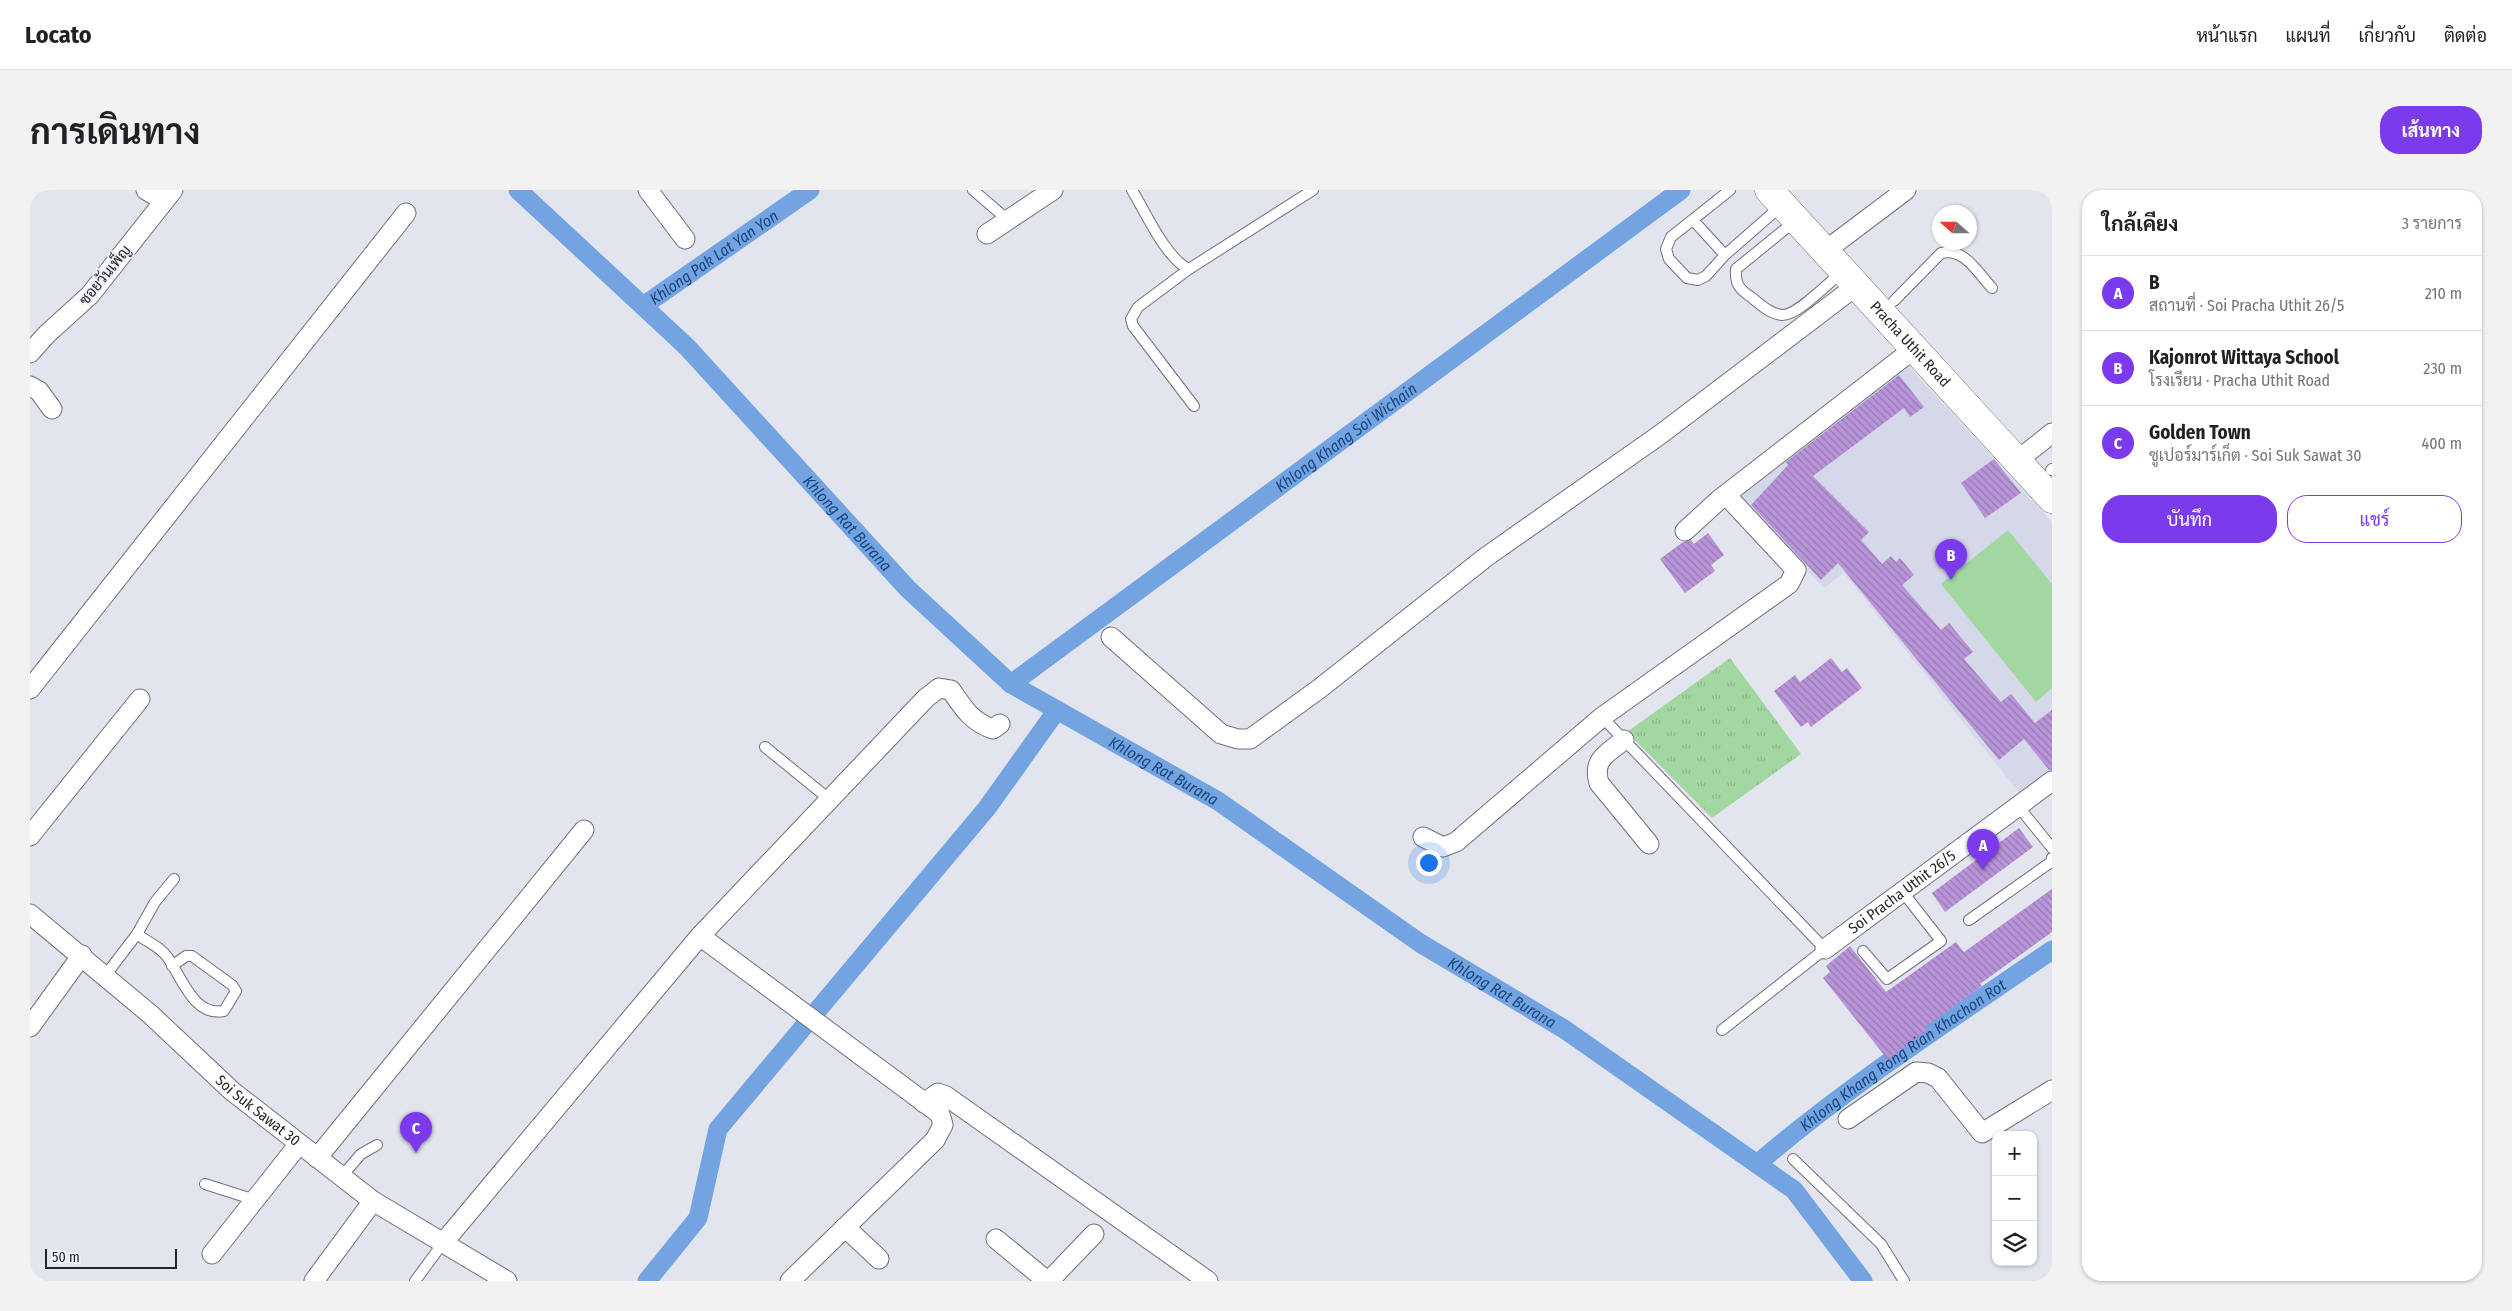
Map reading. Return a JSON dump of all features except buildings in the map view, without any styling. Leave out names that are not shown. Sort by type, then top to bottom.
[{"type":"main road","name":"Pracha Uthit Road","points":[[1784,201],[1831,246],[1894,301],[2034,447],[2052,470]]},
{"type":"main road","name":"Pracha Uthit Road","points":[[1831,246],[1850,278],[1915,348],[2034,447],[2052,499]]},
{"type":"street","points":[[146,190],[169,195]]},
{"type":"street","points":[[648,190],[685,239]]},
{"type":"street","points":[[986,234],[1053,190]]},
{"type":"street","points":[[1831,246],[1906,190]]},
{"type":"street","name":"ซอยวันเพ็ญ","points":[[30,353],[47,334],[71,315],[90,296],[169,195]]},
{"type":"street","points":[[30,689],[406,213]]},
{"type":"street","points":[[1111,637],[1221,734],[1238,739],[1250,739],[1319,689],[1486,557],[1661,434],[1850,278]]},
{"type":"street","points":[[1685,531],[1726,495],[1915,348]]},
{"type":"street","points":[[30,386],[39,391],[52,409]]},
{"type":"street","points":[[1423,837],[1443,847],[1456,842],[1602,717],[1788,584],[1796,570],[1726,495]]},
{"type":"street","points":[[442,1242],[700,936],[926,698],[939,688],[951,690],[968,715],[980,725],[993,729],[1000,724]]},
{"type":"street","points":[[30,836],[140,699]]},
{"type":"street","points":[[1624,740],[1597,762],[1595,771],[1599,783],[1649,844]]},
{"type":"street","name":"Soi Pracha Uthit 26/5","points":[[1825,949],[2052,781]]},
{"type":"street","points":[[317,1158],[584,830]]},
{"type":"street","name":"Soi Suk Sawat 30","points":[[30,914],[82,955],[150,1014],[232,1092],[317,1158],[373,1201],[507,1281]]},
{"type":"street","points":[[700,936],[940,1114],[943,1125],[935,1140],[790,1281]]},
{"type":"street","points":[[30,1027],[82,955]]},
{"type":"street","points":[[1848,1119],[1916,1072],[1928,1073],[1938,1078],[1982,1133],[2052,1090]]},
{"type":"street","points":[[924,1103],[938,1093],[946,1096],[1198,1278]]},
{"type":"street","points":[[212,1254],[299,1144]]},
{"type":"street","points":[[314,1281],[373,1201]]},
{"type":"street","points":[[845,1227],[879,1259]]},
{"type":"street","points":[[996,1239],[1048,1281],[1094,1234]]},
{"type":"lane","points":[[973,190],[1008,220]]},
{"type":"lane","points":[[1132,190],[1171,254],[1180,264],[1189,269]]},
{"type":"lane","points":[[1194,406],[1133,326],[1131,319],[1138,307],[1189,269],[1313,190]]},
{"type":"lane","points":[[1730,190],[1671,237],[1666,249],[1669,259],[1687,278],[1698,280],[1706,276],[1725,255],[1784,201]]},
{"type":"lane","points":[[1784,201],[1736,269],[1735,279],[1738,288],[1772,312],[1784,315],[1797,310],[1850,278]]},
{"type":"lane","points":[[1693,220],[1725,255]]},
{"type":"lane","points":[[1894,301],[1941,253],[1951,250],[1960,253],[1992,288]]},
{"type":"lane","points":[[1602,717],[1825,949],[1722,1030]]},
{"type":"lane","points":[[765,747],[830,799]]},
{"type":"lane","points":[[2018,806],[2052,848]]},
{"type":"lane","points":[[1969,920],[2050,862],[2052,858]]},
{"type":"lane","points":[[105,976],[137,934],[155,902],[174,879]]},
{"type":"lane","points":[[1863,951],[1886,980],[1941,940],[1902,891]]},
{"type":"lane","points":[[137,934],[161,950],[172,966],[200,1005],[215,1013],[224,1011],[236,991],[232,986],[192,956],[186,956],[172,966]]},
{"type":"lane","points":[[342,1176],[361,1154],[377,1145]]},
{"type":"lane","points":[[1793,1159],[1880,1244],[1904,1281]]},
{"type":"lane","points":[[205,1184],[255,1200]]},
{"type":"lane","points":[[415,1281],[442,1242]]},
{"type":"shaded area","points":[[1907,365],[2052,522],[2052,773],[2021,795],[1844,573],[1824,588],[1735,496]]},
{"type":"green space","points":[[2008,530],[2052,584],[2052,688],[2036,702],[1941,584]]},
{"type":"green space","points":[[1730,658],[1801,754],[1712,818],[1627,732]]},
{"type":"waterway","name":"Khlong Rat Burana","points":[[518,190],[687,347],[908,589],[1011,684],[1218,801],[1420,943],[1564,1029],[1794,1190],[1863,1281]]},
{"type":"waterway","name":"Khlong Pak Lat Yan Yon","points":[[643,306],[810,190]]},
{"type":"waterway","name":"Khlong Khang Soi Wichain","points":[[1011,684],[1681,190]]},
{"type":"waterway","points":[[647,1281],[698,1218],[718,1129],[987,808],[1057,710]]},
{"type":"waterway","name":"Khlong Khang Rong Rian Khachon Rot","points":[[1757,1164],[1864,1080],[2052,950]]},
{"type":"place","name":"Kajonrot Wittaya School","points":[[1951,580]]},
{"type":"place","name":"B","points":[[1983,870]]},
{"type":"place","name":"Golden Town","points":[[416,1153]]}]
